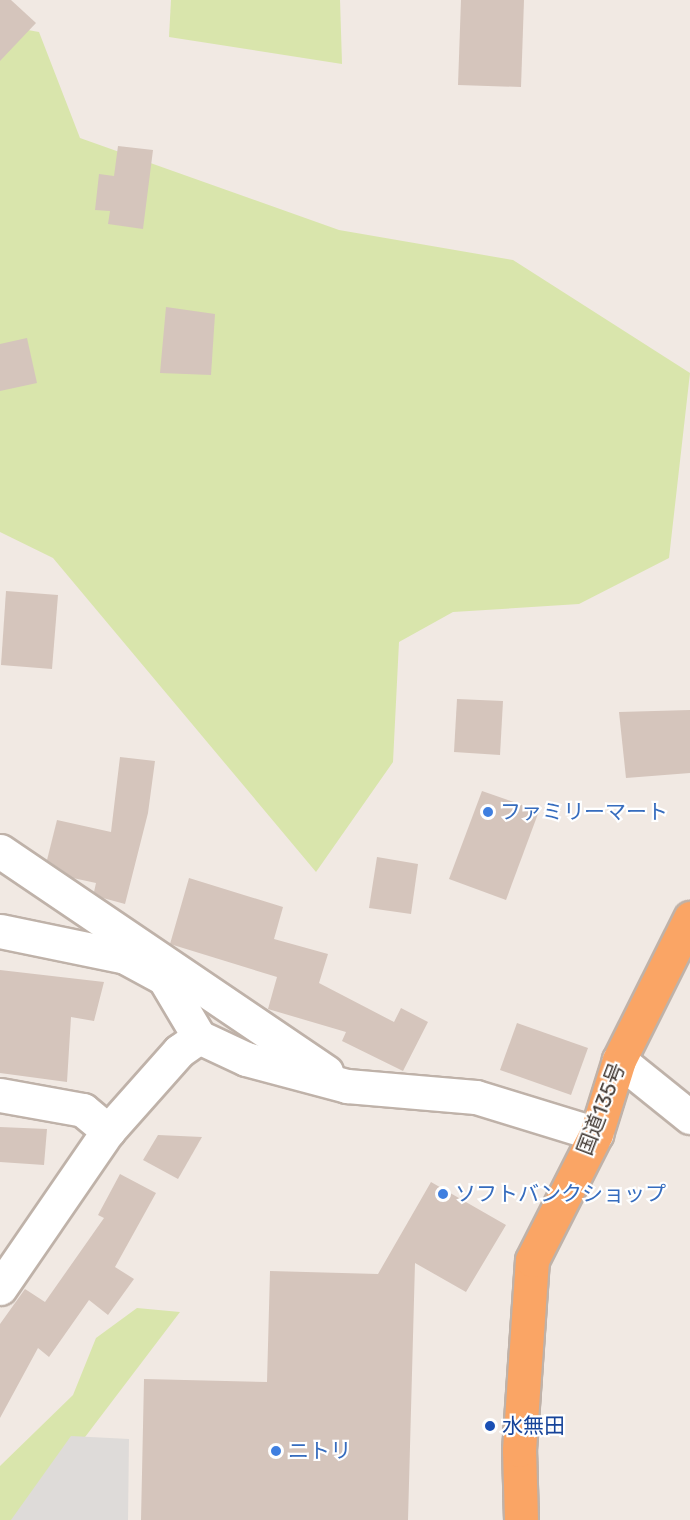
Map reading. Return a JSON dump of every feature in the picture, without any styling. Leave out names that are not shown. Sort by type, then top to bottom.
[{"type":"highway","name":"国道135号","points":[[521,1520],[519,1450],[532,1260],[596,1134],[619,1060],[690,918]]},
{"type":"street","points":[[0,850],[347,1086]]},
{"type":"street","points":[[0,931],[125,957],[164,978],[199,1037],[246,1059],[347,1086],[476,1097],[596,1134]]},
{"type":"street","points":[[2,1282],[108,1131],[180,1050],[199,1037]]},
{"type":"street","points":[[619,1060],[690,1117]]},
{"type":"street","points":[[0,1095],[83,1110],[108,1131]]},
{"type":"green space","points":[[171,0],[340,0],[342,64],[169,37]]},
{"type":"green space","points":[[0,25],[39,32],[80,138],[339,230],[513,260],[690,373],[669,558],[579,604],[453,612],[399,642],[393,762],[316,872],[53,558],[0,532]]},
{"type":"green space","points":[[137,1308],[180,1312],[22,1520],[0,1520],[0,1466],[73,1395],[96,1338]]},
{"type":"shaded area","points":[[71,1436],[129,1439],[128,1520],[11,1520]]},
{"type":"building","points":[[0,0],[11,0],[36,23],[0,61]]},
{"type":"building","points":[[461,0],[524,0],[521,87],[458,85]]},
{"type":"building","points":[[118,146],[153,150],[143,229],[108,224],[110,211],[95,210],[99,174],[114,176]]},
{"type":"building","points":[[166,307],[215,314],[211,375],[160,373]]},
{"type":"building","points":[[27,338],[37,383],[0,391],[0,344]]},
{"type":"building","points":[[6,591],[58,595],[52,669],[1,665]]},
{"type":"building","points":[[457,699],[503,701],[500,755],[454,752]]},
{"type":"building","points":[[690,710],[690,773],[626,778],[619,712]]},
{"type":"building","points":[[120,757],[155,761],[148,813],[125,904],[103,898],[94,892],[96,883],[73,878],[47,860],[57,820],[111,832]]},
{"type":"building","points":[[482,791],[539,811],[506,900],[449,879]]},
{"type":"building","points":[[377,857],[418,864],[411,914],[369,908]]},
{"type":"building","points":[[189,878],[283,907],[274,939],[328,954],[319,983],[394,1022],[401,1008],[428,1022],[403,1071],[342,1041],[346,1032],[268,1009],[277,977],[170,944]]},
{"type":"building","points":[[0,970],[104,982],[94,1021],[71,1017],[67,1082],[0,1073]]},
{"type":"building","points":[[517,1023],[588,1048],[571,1095],[500,1070]]},
{"type":"building","points":[[0,1127],[47,1129],[44,1165],[0,1162]]},
{"type":"building","points":[[158,1135],[202,1137],[178,1179],[143,1160]]},
{"type":"building","points":[[120,1174],[156,1193],[115,1267],[134,1279],[108,1315],[89,1300],[49,1357],[38,1348],[0,1418],[0,1324],[25,1289],[45,1302],[104,1218],[98,1215]]},
{"type":"building","name":"ニトリ","points":[[431,1182],[506,1225],[466,1292],[415,1263],[408,1520],[141,1520],[144,1379],[267,1382],[270,1271],[378,1274]]},
{"type":"place","name":"ファミリーマート","points":[[488,812]]},
{"type":"place","name":"ソフトバンクショップ","points":[[443,1194]]},
{"type":"place","name":"水無田","points":[[490,1426]]},
{"type":"place","name":"ニトリ","points":[[276,1451]]}]
